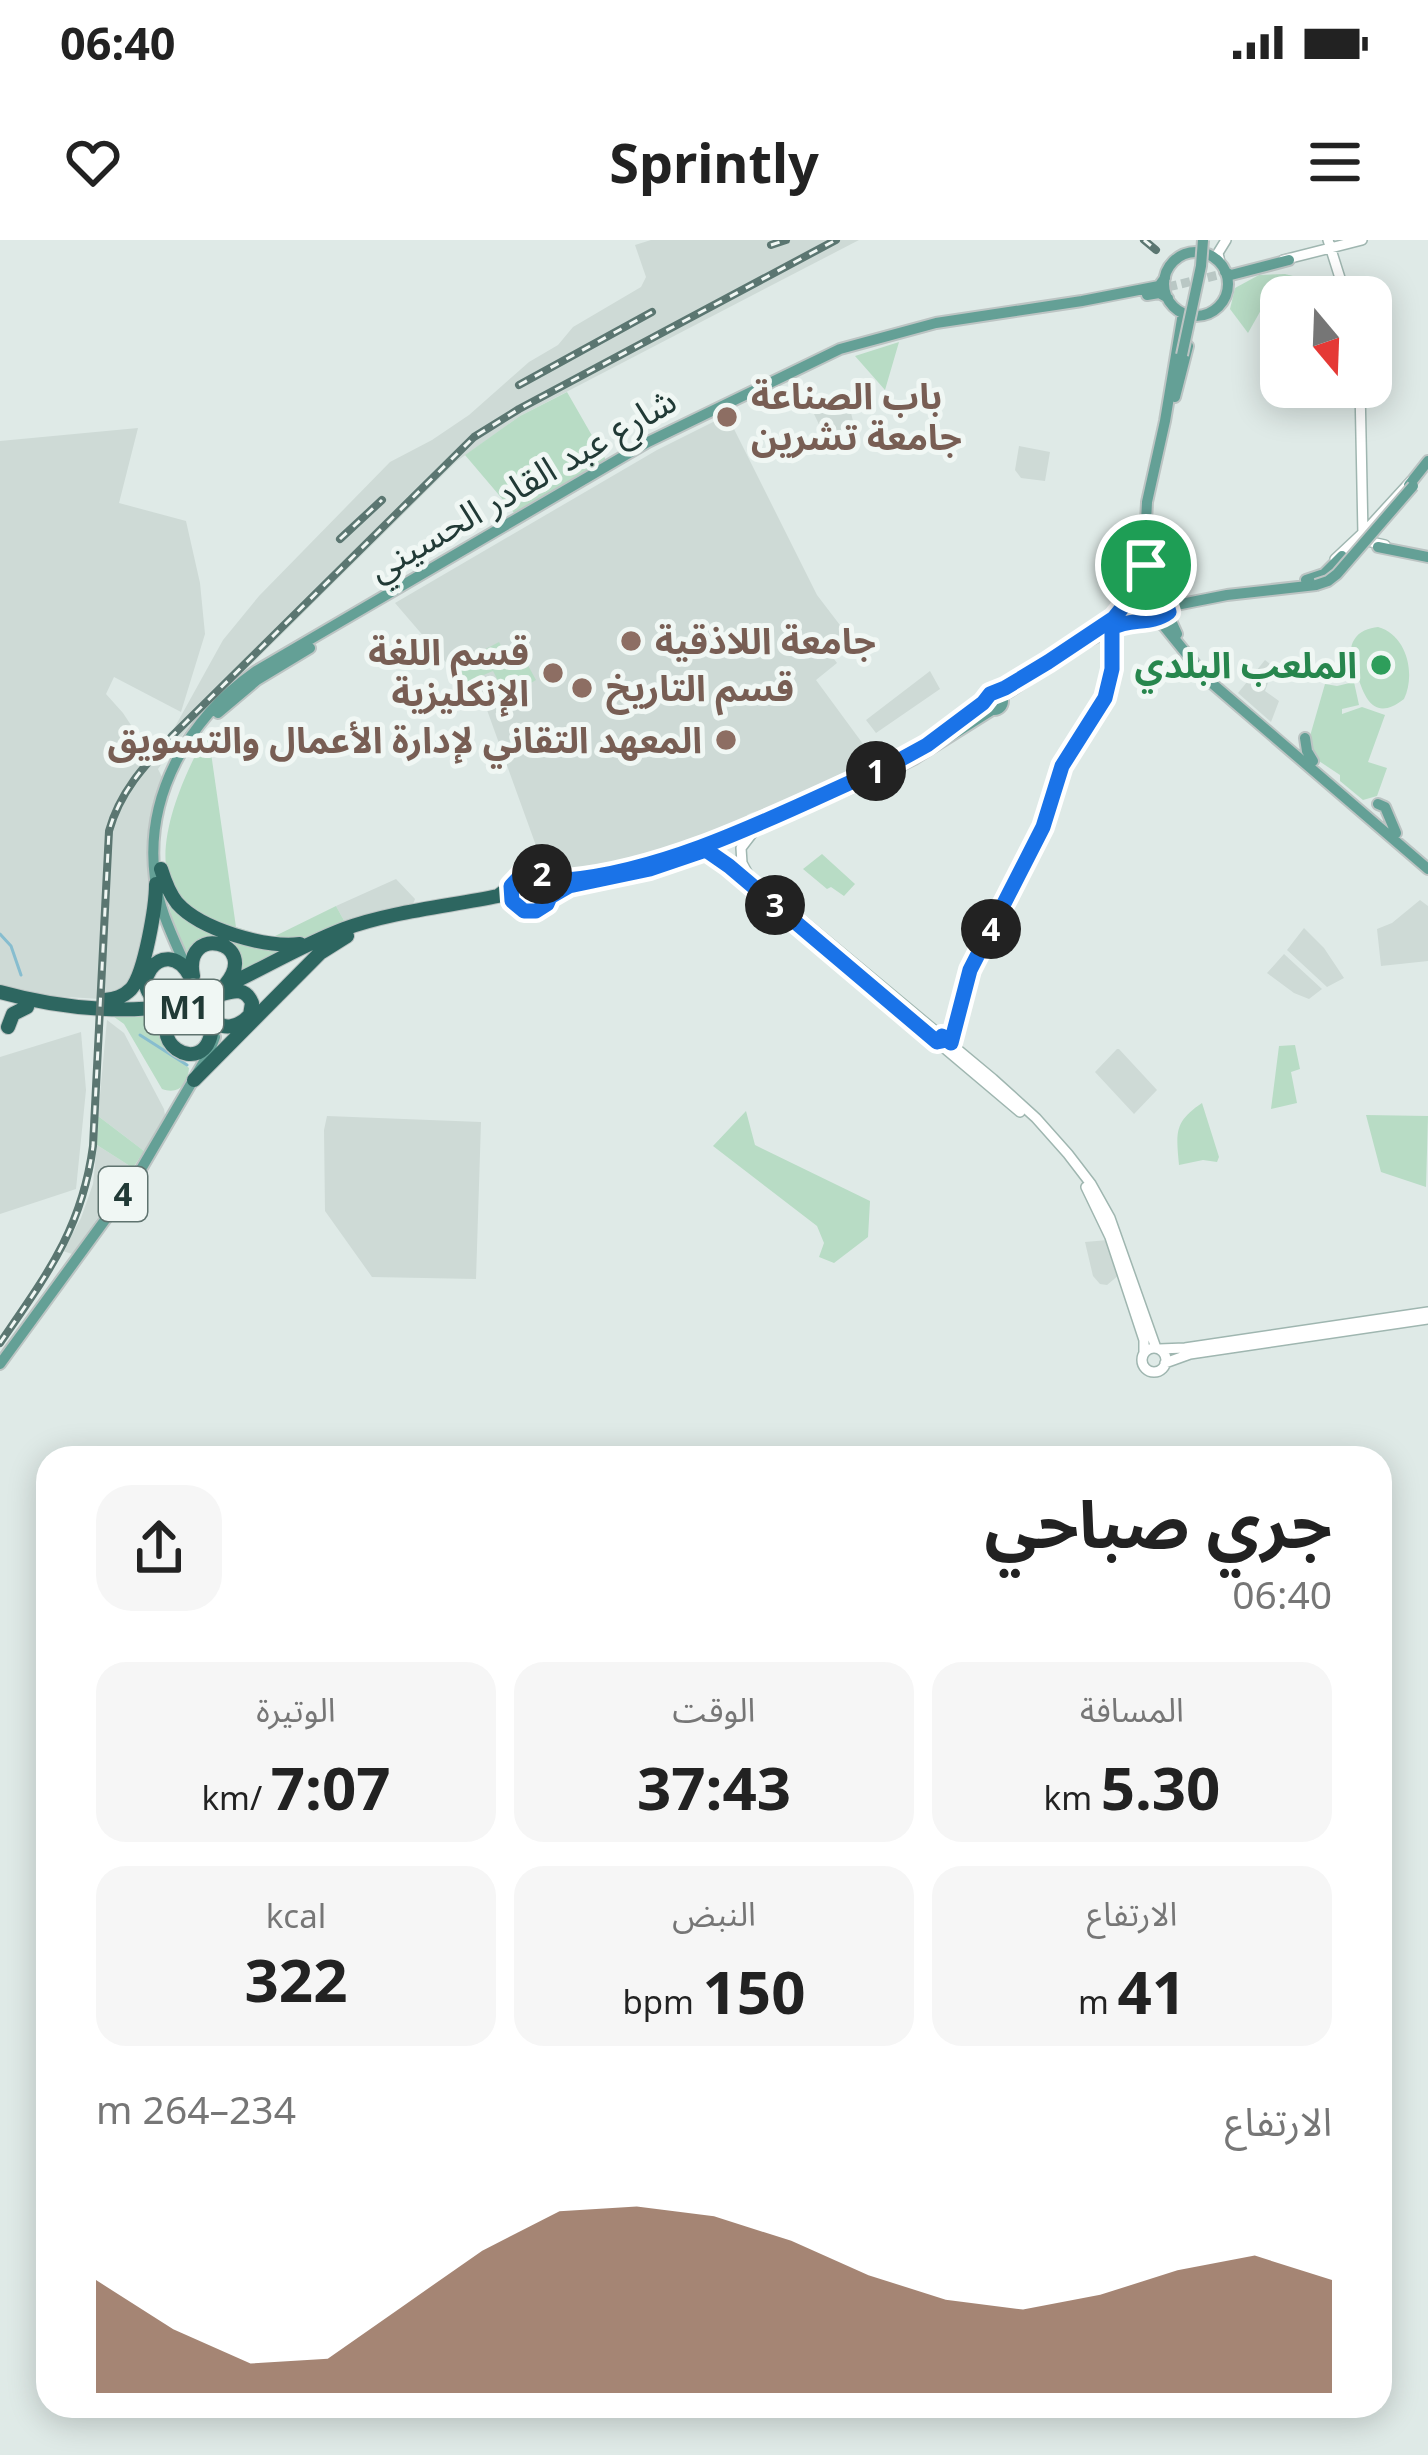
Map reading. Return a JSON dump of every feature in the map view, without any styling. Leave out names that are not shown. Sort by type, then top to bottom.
[{"type":"highway","points":[[158,877],[183,909],[245,938],[285,946],[328,936]]},
{"type":"highway","points":[[46,1002],[111,1000],[132,988],[156,906],[158,877]]},
{"type":"highway","name":"M1","points":[[0,998],[27,1007],[207,1013],[218,992],[328,936],[366,923],[498,896],[511,886]]},
{"type":"highway","name":"M1","points":[[0,998],[135,1008],[175,1004],[218,992],[354,932],[497,901],[514,904]]},
{"type":"highway","points":[[191,1080],[320,953],[354,932]]},
{"type":"highway","points":[[193,979],[191,963],[197,950],[206,944],[223,945],[236,963],[232,977],[218,992]]},
{"type":"highway","points":[[175,1004],[163,1004],[151,996],[146,984],[149,971],[173,959],[193,979]]},
{"type":"highway","points":[[207,1013],[218,1024],[230,1027],[252,1013],[251,1000],[242,991],[218,992]]},
{"type":"highway","points":[[0,998],[6,1026],[13,1014],[27,1007]]},
{"type":"highway","points":[[136,1012],[157,1019],[168,1049],[189,1065],[191,1080]]},
{"type":"main road","points":[[1202,240],[1192,253],[1176,260],[1161,289],[1190,314],[1208,314],[1221,304],[1228,289],[1218,253],[1224,240]]},
{"type":"main road","points":[[1202,240],[1232,275],[1329,245],[1362,240]]},
{"type":"main road","points":[[550,897],[569,886],[650,869],[734,841],[896,762],[1114,618],[1149,561],[1153,499],[1202,240]]},
{"type":"main road","points":[[1329,245],[1339,276]]},
{"type":"main road","points":[[1192,253],[1219,263]]},
{"type":"main road","name":"شارع عبد القادر الحسيني","points":[[207,1013],[167,924],[154,862],[167,778],[194,730],[228,691],[648,442],[790,376],[972,320],[1161,289]]},
{"type":"main road","name":"شارع عبد القادر الحسيني","points":[[972,320],[1161,289]]},
{"type":"main road","points":[[1190,314],[1145,521],[1149,561],[1209,674],[1300,748],[1428,865]]},
{"type":"main road","points":[[1361,408],[1363,541]]},
{"type":"main road","points":[[1130,598],[1142,593],[1170,604],[1328,581],[1428,463]]},
{"type":"main road","points":[[1289,586],[1324,574],[1363,541],[1413,482]]},
{"type":"main road","points":[[1363,541],[1428,557]]},
{"type":"main road","points":[[1078,644],[1132,618],[1130,598]]},
{"type":"main road","points":[[1155,620],[1170,604]]},
{"type":"main road","points":[[1078,644],[1132,618],[1155,620],[1207,679],[1300,748],[1428,865]]},
{"type":"main road","points":[[947,1045],[964,988],[1043,827],[1062,768],[1103,702],[1111,681],[1112,628]]},
{"type":"main road","points":[[1112,659],[1125,658]]},
{"type":"main road","points":[[546,878],[551,891],[547,904],[524,911],[514,904],[511,886],[524,872],[567,880],[734,841],[892,770],[923,746]]},
{"type":"main road","points":[[1359,801],[1380,800],[1396,833]]},
{"type":"main road","points":[[734,841],[744,869],[763,891]]},
{"type":"main road","points":[[706,850],[886,993],[1014,1102],[1068,1154],[1103,1203],[1146,1327],[1165,1356],[1161,1369],[1150,1371],[1142,1364],[1145,1343],[1113,1246],[1087,1188],[1014,1102]]},
{"type":"main road","name":"4","points":[[0,1361],[137,1176],[215,1038],[207,1013]]},
{"type":"main road","points":[[166,1092],[178,1103]]},
{"type":"main road","points":[[1144,1353],[1428,1316]]},
{"type":"main road","points":[[1165,1363],[1190,1354],[1428,1316]]},
{"type":"shaded area","points":[[651,240],[859,240],[520,416],[457,461],[190,725],[158,769],[162,777],[155,805],[153,905],[143,974],[117,1000],[18,994],[0,986],[0,441],[138,428],[119,503],[186,521],[205,634],[181,712],[114,677],[106,694],[154,760],[223,640],[259,596],[390,462],[469,415],[529,362],[558,345],[573,327],[641,287],[646,277],[635,245]]},
{"type":"shaded area","points":[[847,397],[855,429],[828,443],[814,414]]},
{"type":"shaded area","name":"جامعة اللاذقية","points":[[727,415],[817,595],[846,633],[826,648],[837,663],[816,680],[877,763],[751,813],[748,819],[660,856],[555,877],[550,865],[543,865],[487,710],[395,603],[657,450]]},
{"type":"shaded area","points":[[1019,446],[1050,452],[1045,481],[1021,478],[1015,470]]},
{"type":"shaded area","points":[[1265,660],[1274,667],[1265,691],[1279,701],[1271,722],[1238,693]]},
{"type":"shaded area","points":[[930,671],[940,689],[876,733],[866,720]]},
{"type":"shaded area","points":[[396,879],[415,899],[412,907],[347,926],[336,906]]},
{"type":"shaded area","points":[[1420,900],[1428,906],[1428,961],[1381,966],[1377,929]]},
{"type":"shaded area","points":[[1304,928],[1344,978],[1327,987],[1287,950]]},
{"type":"shaded area","points":[[1284,954],[1322,989],[1309,999],[1267,973]]},
{"type":"shaded area","points":[[107,1020],[124,1033],[164,1109],[144,1151],[98,1116]]},
{"type":"shaded area","points":[[81,1032],[86,1090],[76,1189],[0,1214],[0,1057]]},
{"type":"shaded area","points":[[1117,1049],[1157,1090],[1134,1114],[1095,1072]]},
{"type":"shaded area","points":[[327,1116],[481,1122],[476,1279],[372,1277],[325,1211]]},
{"type":"shaded area","points":[[97,1145],[133,1168],[72,1254],[63,1251],[93,1184]]},
{"type":"shaded area","points":[[1108,1240],[1119,1275],[1107,1285],[1093,1276],[1085,1242]]},
{"type":"green space","points":[[1259,275],[1293,276],[1260,276],[1260,312],[1248,333],[1230,309],[1235,288]]},
{"type":"green space","points":[[899,342],[885,390],[855,356]]},
{"type":"green space","points":[[567,392],[606,460],[515,514],[465,455],[520,416]]},
{"type":"green space","name":"الملعب البلدي","points":[[1378,627],[1396,638],[1409,667],[1404,699],[1387,708],[1369,701],[1351,654],[1359,634]]},
{"type":"green space","points":[[499,642],[509,661],[524,658],[536,680],[508,700],[493,671],[467,682],[448,661],[455,652],[461,662]]},
{"type":"green space","points":[[1354,682],[1359,705],[1342,709],[1342,714],[1362,707],[1385,715],[1368,762],[1387,768],[1377,796],[1363,800],[1340,781],[1340,775],[1313,757],[1308,743],[1325,684]]},
{"type":"green space","points":[[208,732],[236,927],[271,938],[336,906],[347,926],[303,940],[275,942],[205,919],[182,904],[171,887],[166,842],[188,770]]},
{"type":"green space","points":[[822,854],[855,884],[844,896],[803,869]]},
{"type":"green space","points":[[165,888],[184,914],[296,947],[242,974],[220,941],[189,962]]},
{"type":"green space","points":[[110,1014],[157,1020],[167,1050],[189,1068],[182,1087],[162,1089],[124,1024]]},
{"type":"green space","points":[[1295,1045],[1300,1069],[1291,1072],[1297,1103],[1271,1109],[1279,1046]]},
{"type":"green space","points":[[1202,1103],[1219,1157],[1217,1162],[1179,1165],[1179,1129]]},
{"type":"green space","points":[[746,1111],[755,1145],[870,1201],[868,1237],[834,1263],[819,1257],[824,1243],[817,1226],[713,1146]]},
{"type":"green space","points":[[1366,1115],[1428,1116],[1426,1187],[1381,1172]]},
{"type":"green space","points":[[98,1116],[144,1151],[133,1168],[97,1145]]},
{"type":"waterway","points":[[0,934],[11,946],[21,975]]},
{"type":"waterway","points":[[140,1035],[187,1065]]},
{"type":"tunnel","points":[[1155,290],[1231,272]]},
{"type":"tunnel","points":[[1128,615],[1173,603]]},
{"type":"tunnel","points":[[981,709],[1008,690]]},
{"type":"railway","points":[[771,245],[786,240]]},
{"type":"railway","points":[[0,1343],[60,1251],[88,1176],[109,831],[135,779],[173,735],[474,437],[836,240]]},
{"type":"railway","points":[[1144,240],[1156,250]]},
{"type":"railway","points":[[519,385],[652,312]]},
{"type":"railway","points":[[340,539],[382,500]]},
{"type":"place","name":"باب الصناعة جامعة تشرين","points":[[727,417]]},
{"type":"place","name":"جامعة اللاذقية","points":[[631,641]]},
{"type":"place","name":"الملعب البلدي","points":[[1381,665]]},
{"type":"place","name":"قسم اللغة الإنكليزية","points":[[553,673]]},
{"type":"place","name":"قسم التاريخ","points":[[582,688]]},
{"type":"place","name":"المعهد التقاني لإدارة الأعمال والتسويق","points":[[726,740]]},
{"type":"route","points":[[1144,561],[1146,565],[1152,568],[1154,561],[1169,612],[1155,620],[1112,628],[1112,669],[1105,698],[1062,766],[1043,827],[970,970],[951,1043],[942,1036],[937,1042],[706,850],[650,869],[569,886],[536,911],[524,911],[512,901],[513,880],[524,872],[560,881],[687,853],[896,762],[927,745],[990,694],[1114,618],[1130,598],[1144,561]]}]
